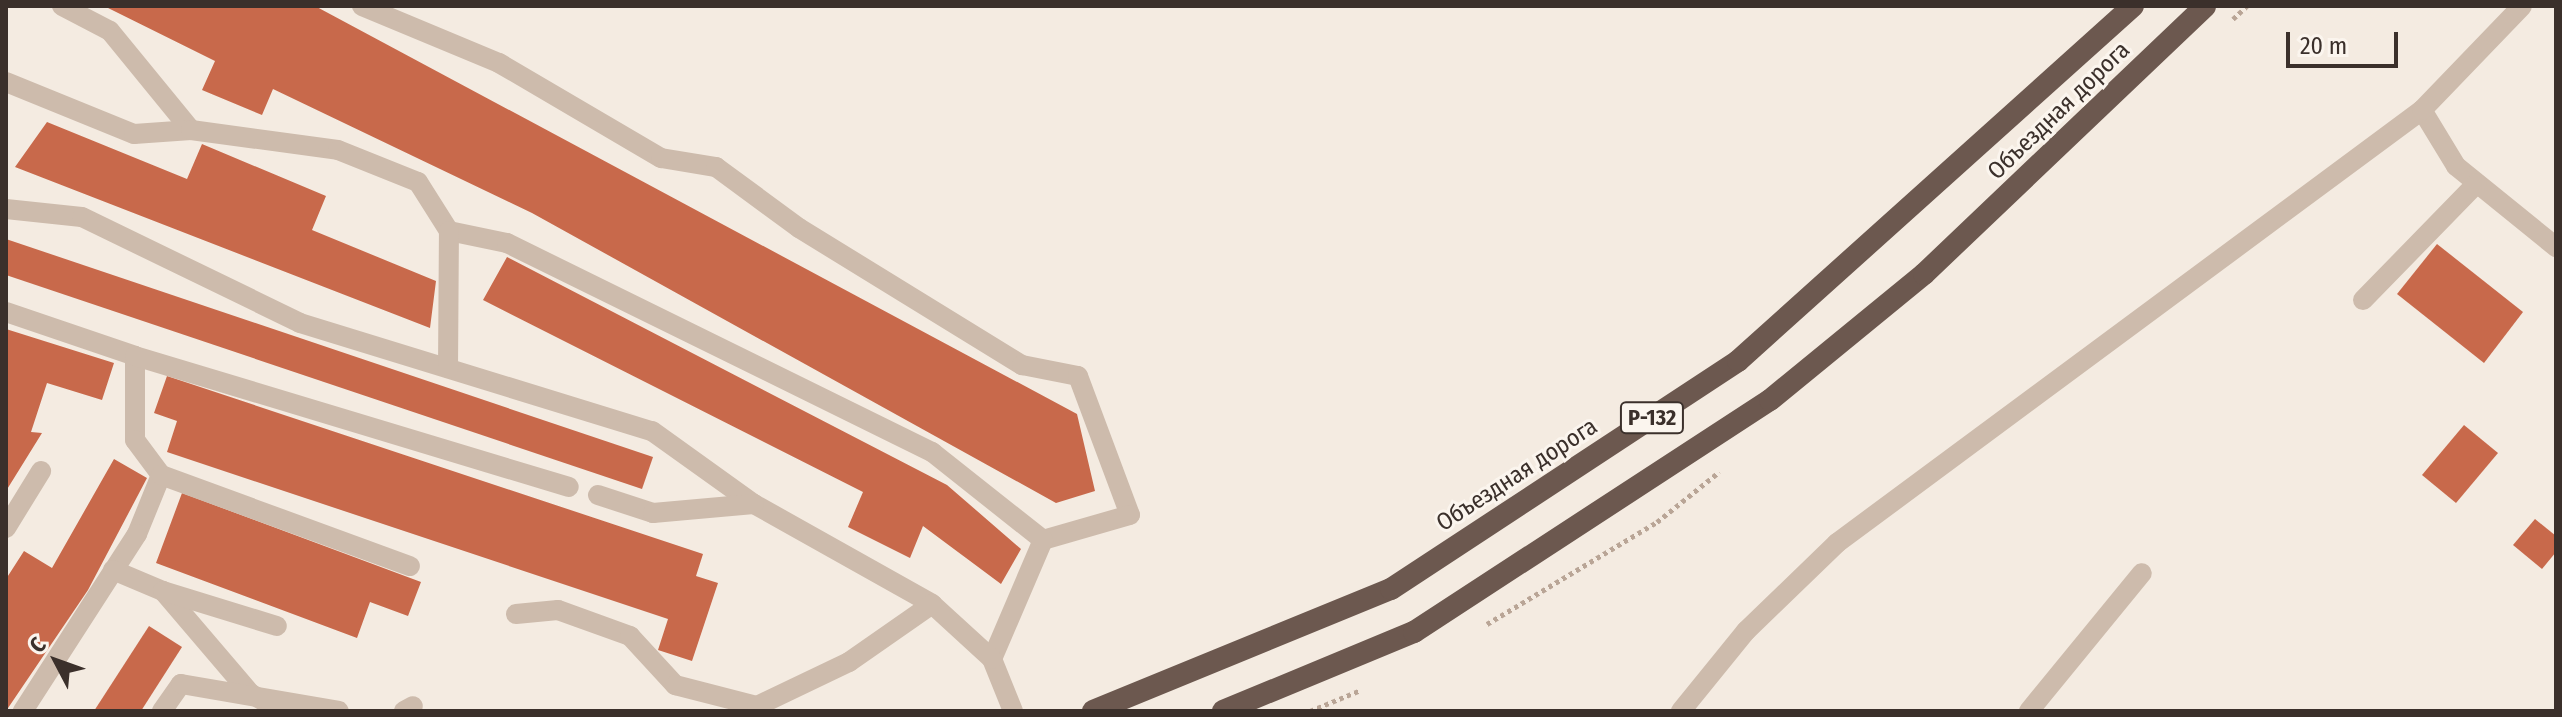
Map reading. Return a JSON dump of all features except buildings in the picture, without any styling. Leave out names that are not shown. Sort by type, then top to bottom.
[{"type":"highway","name":"Объездная дорога","points":[[1093,711],[1391,589],[1738,361],[2133,6]]},
{"type":"highway","name":"Объездная дорога","points":[[1223,711],[1414,632],[1770,400],[1924,274],[2205,6]]},
{"type":"lane","points":[[62,6],[110,31],[191,130]]},
{"type":"lane","points":[[362,6],[499,63],[661,158],[716,167],[799,228],[1022,365],[1078,376],[1130,515],[1043,540]]},
{"type":"lane","points":[[1681,711],[1746,631],[1837,543],[2422,110],[2522,6]]},
{"type":"lane","points":[[6,82],[134,134],[191,130],[338,150],[418,182],[449,231],[448,368]]},
{"type":"lane","points":[[2422,110],[2456,166],[2556,247]]},
{"type":"lane","points":[[2363,300],[2477,183]]},
{"type":"lane","points":[[6,209],[82,217],[300,323],[652,431],[754,504],[932,604],[992,659],[1013,711]]},
{"type":"lane","points":[[449,231],[507,243],[932,452],[1043,540]]},
{"type":"lane","points":[[6,312],[135,356],[569,487]]},
{"type":"lane","points":[[135,356],[135,440],[161,475],[410,566]]},
{"type":"lane","points":[[6,528],[41,471]]},
{"type":"lane","points":[[23,711],[113,570],[161,475]]},
{"type":"lane","points":[[598,495],[653,513],[754,504]]},
{"type":"lane","points":[[992,659],[1043,540]]},
{"type":"lane","points":[[113,570],[163,591],[277,626]]},
{"type":"lane","points":[[2029,711],[2142,573]]},
{"type":"lane","points":[[163,591],[250,693],[280,711]]},
{"type":"lane","points":[[516,614],[558,610],[630,636],[675,685],[752,708],[849,662],[932,604]]},
{"type":"lane","points":[[162,711],[181,684],[250,693],[339,711]]}]
